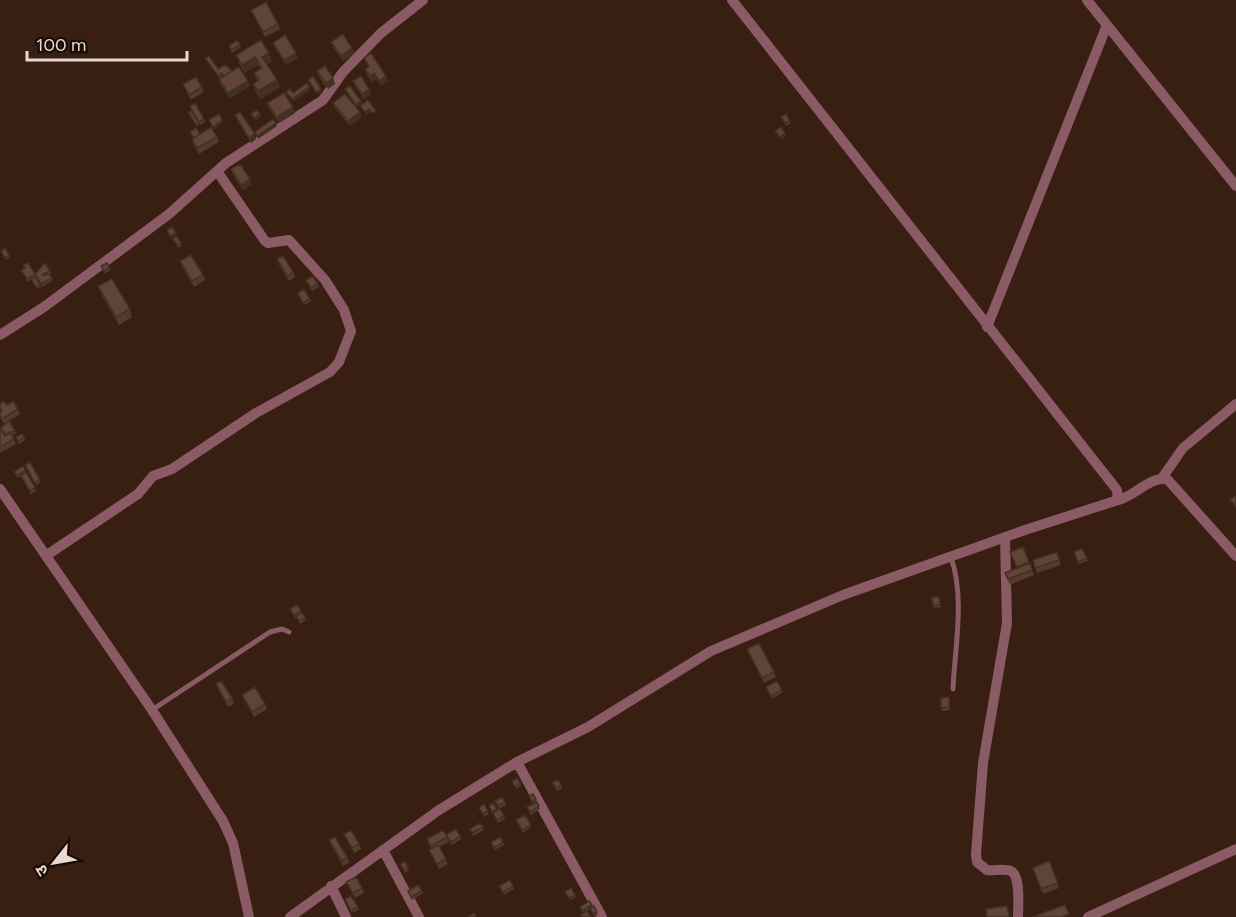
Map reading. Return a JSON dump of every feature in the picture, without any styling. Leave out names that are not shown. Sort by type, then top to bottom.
[{"type":"street","points":[[0,335],[44,307],[170,214],[217,171],[323,100],[343,72],[381,33],[423,0]]},
{"type":"street","points":[[732,0],[1117,490],[1118,500]]},
{"type":"street","points":[[1088,0],[1236,186]]},
{"type":"street","points":[[987,327],[1107,25]]},
{"type":"street","points":[[47,555],[138,494],[153,476],[172,469],[256,413],[330,372],[344,353],[351,331],[344,310],[325,280],[289,240],[268,243],[265,241],[217,171]]},
{"type":"street","points":[[290,917],[439,810],[517,762],[571,737],[711,651],[751,632],[951,556],[1118,500],[1162,478],[1183,448],[1236,404]]},
{"type":"street","points":[[1162,478],[1173,486],[1236,556]]},
{"type":"street","points":[[0,489],[152,710],[212,803],[233,843],[249,917]]},
{"type":"street","points":[[1005,537],[1007,623],[983,763],[976,854],[977,862],[987,870],[1009,870],[1014,873],[1017,879],[1018,917]]},
{"type":"street","points":[[517,762],[602,917]]},
{"type":"street","points":[[1088,917],[1236,849]]},
{"type":"street","points":[[383,850],[419,917]]},
{"type":"street","points":[[331,886],[346,917]]},
{"type":"lane","points":[[951,556],[956,576],[957,614],[953,689]]},
{"type":"lane","points":[[152,710],[270,632],[282,629],[289,632]]},
{"type":"building","points":[[266,2],[278,24],[263,32],[251,10]]},
{"type":"building","points":[[343,34],[352,48],[341,56],[331,42]]},
{"type":"building","points":[[285,35],[296,53],[284,60],[273,43]]},
{"type":"building","points":[[237,40],[240,45],[231,50],[229,46]]},
{"type":"building","points":[[261,40],[269,53],[262,57],[277,80],[258,91],[253,84],[259,80],[254,73],[262,68],[255,57],[242,65],[236,55]]},
{"type":"building","points":[[371,53],[386,76],[379,81],[374,73],[370,76],[365,69],[369,67],[364,58]]},
{"type":"building","points":[[209,56],[218,69],[225,65],[232,71],[224,76],[222,73],[218,76],[205,58]]},
{"type":"building","points":[[325,66],[333,78],[326,83],[317,71]]},
{"type":"building","points":[[239,67],[248,81],[228,93],[219,79]]},
{"type":"building","points":[[313,76],[321,89],[316,92],[308,80]]},
{"type":"building","points":[[361,76],[369,89],[362,94],[353,81]]},
{"type":"building","points":[[196,77],[202,87],[189,95],[183,84]]},
{"type":"building","points":[[307,83],[309,87],[292,99],[286,92],[290,89],[293,93]]},
{"type":"building","points":[[350,86],[361,101],[356,105],[345,89]]},
{"type":"building","points":[[284,93],[293,107],[277,117],[267,103]]},
{"type":"building","points":[[345,94],[360,112],[348,121],[333,103]]},
{"type":"building","points":[[368,100],[376,111],[372,113],[369,109],[365,112],[360,106]]},
{"type":"building","points":[[195,103],[204,119],[199,122],[190,106]]},
{"type":"building","points":[[257,110],[260,114],[254,118],[251,114]]},
{"type":"building","points":[[191,111],[199,124],[196,125],[188,112]]},
{"type":"building","points":[[240,112],[255,134],[249,138],[235,115]]},
{"type":"building","points":[[219,114],[222,120],[213,127],[209,120]]},
{"type":"building","points":[[786,114],[790,121],[785,123],[781,117]]},
{"type":"building","points":[[273,119],[276,123],[257,136],[255,132]]},
{"type":"building","points":[[211,127],[217,137],[197,148],[192,139]]},
{"type":"building","points":[[781,127],[785,133],[780,137],[775,131]]},
{"type":"building","points":[[196,128],[200,134],[194,138],[190,132]]},
{"type":"building","points":[[240,164],[250,179],[241,185],[231,169]]},
{"type":"building","points":[[172,227],[176,233],[170,236],[167,230]]},
{"type":"building","points":[[177,236],[181,243],[177,245],[173,239]]},
{"type":"building","points":[[5,248],[9,255],[5,258],[1,251]]},
{"type":"building","points":[[191,255],[203,275],[192,281],[180,261]]},
{"type":"building","points":[[283,256],[293,272],[287,276],[277,259]]},
{"type":"building","points":[[28,263],[35,274],[27,279],[21,270],[25,268],[23,265]]},
{"type":"building","points":[[45,263],[50,271],[42,275],[50,275],[52,278],[41,284],[35,274]]},
{"type":"building","points":[[107,263],[109,268],[104,271],[101,266]]},
{"type":"building","points":[[313,276],[318,284],[311,288],[306,280]]},
{"type":"building","points":[[35,277],[40,285],[36,287],[31,279]]},
{"type":"building","points":[[112,279],[130,309],[116,317],[98,286]]},
{"type":"building","points":[[304,289],[310,299],[303,303],[298,293]]},
{"type":"building","points":[[4,401],[7,405],[13,401],[18,409],[2,419],[0,404]]},
{"type":"building","points":[[9,421],[15,431],[6,435],[1,428]]},
{"type":"building","points":[[0,428],[5,436],[10,432],[14,439],[0,447]]},
{"type":"building","points":[[22,434],[24,437],[18,441],[16,437]]},
{"type":"building","points":[[30,462],[40,480],[35,483],[25,465]]},
{"type":"building","points":[[23,466],[25,470],[17,476],[14,472]]},
{"type":"building","points":[[26,472],[35,488],[30,491],[21,476]]},
{"type":"building","points":[[1235,496],[1236,498],[1236,507],[1230,499]]},
{"type":"building","points":[[1023,547],[1029,562],[1017,567],[1010,552]]},
{"type":"building","points":[[1082,549],[1087,558],[1078,562],[1074,552]]},
{"type":"building","points":[[1057,552],[1059,560],[1035,568],[1033,560]]},
{"type":"building","points":[[1030,563],[1032,570],[1008,579],[1005,573]]},
{"type":"building","points":[[932,597],[939,597],[940,605],[933,605]]},
{"type":"building","points":[[297,605],[301,611],[294,615],[290,609]]},
{"type":"building","points":[[302,613],[305,618],[299,621],[296,616]]},
{"type":"building","points":[[759,643],[774,672],[762,678],[747,649]]},
{"type":"building","points":[[221,681],[232,698],[226,702],[216,684]]},
{"type":"building","points":[[777,681],[782,690],[771,696],[766,687]]},
{"type":"building","points":[[255,687],[265,704],[252,712],[242,695]]},
{"type":"building","points":[[949,697],[949,707],[941,708],[941,698]]},
{"type":"building","points":[[517,778],[520,783],[515,787],[512,782]]},
{"type":"building","points":[[558,780],[561,785],[556,788],[552,783]]},
{"type":"building","points":[[533,794],[536,799],[532,802],[529,796]]},
{"type":"building","points":[[502,797],[505,802],[498,806],[495,801]]},
{"type":"building","points":[[537,802],[539,806],[530,812],[527,807]]},
{"type":"building","points":[[493,803],[497,809],[492,812],[489,806]]},
{"type":"building","points":[[484,804],[488,811],[483,814],[479,808]]},
{"type":"building","points":[[500,809],[504,816],[497,820],[493,813]]},
{"type":"building","points":[[525,815],[531,825],[522,830],[516,820]]},
{"type":"building","points":[[480,823],[483,827],[472,833],[470,829]]},
{"type":"building","points":[[456,829],[460,836],[451,842],[446,835]]},
{"type":"building","points":[[351,830],[359,844],[352,848],[344,834]]},
{"type":"building","points":[[443,830],[447,837],[431,846],[427,839]]},
{"type":"building","points":[[335,837],[347,857],[342,861],[329,840]]},
{"type":"building","points":[[500,837],[503,842],[494,848],[491,842]]},
{"type":"building","points":[[438,845],[446,859],[437,864],[429,850]]},
{"type":"building","points":[[405,861],[408,868],[404,870],[400,864]]},
{"type":"building","points":[[1049,861],[1058,883],[1041,889],[1033,868]]},
{"type":"building","points":[[356,877],[362,888],[353,893],[346,882]]},
{"type":"building","points":[[510,880],[513,886],[503,892],[499,886]]},
{"type":"building","points":[[418,885],[422,891],[411,897],[408,891]]},
{"type":"building","points":[[571,888],[575,895],[569,898],[565,892]]},
{"type":"building","points":[[351,896],[358,907],[351,911],[345,899]]},
{"type":"building","points":[[589,901],[592,905],[582,911],[580,907]]},
{"type":"building","points":[[1065,905],[1069,914],[1062,917],[1032,917]]},
{"type":"building","points":[[594,906],[597,912],[593,914],[590,908]]},
{"type":"building","points":[[1007,906],[1009,917],[987,917],[986,909]]},
{"type":"building","points":[[587,911],[591,917],[583,917],[581,914]]}]
